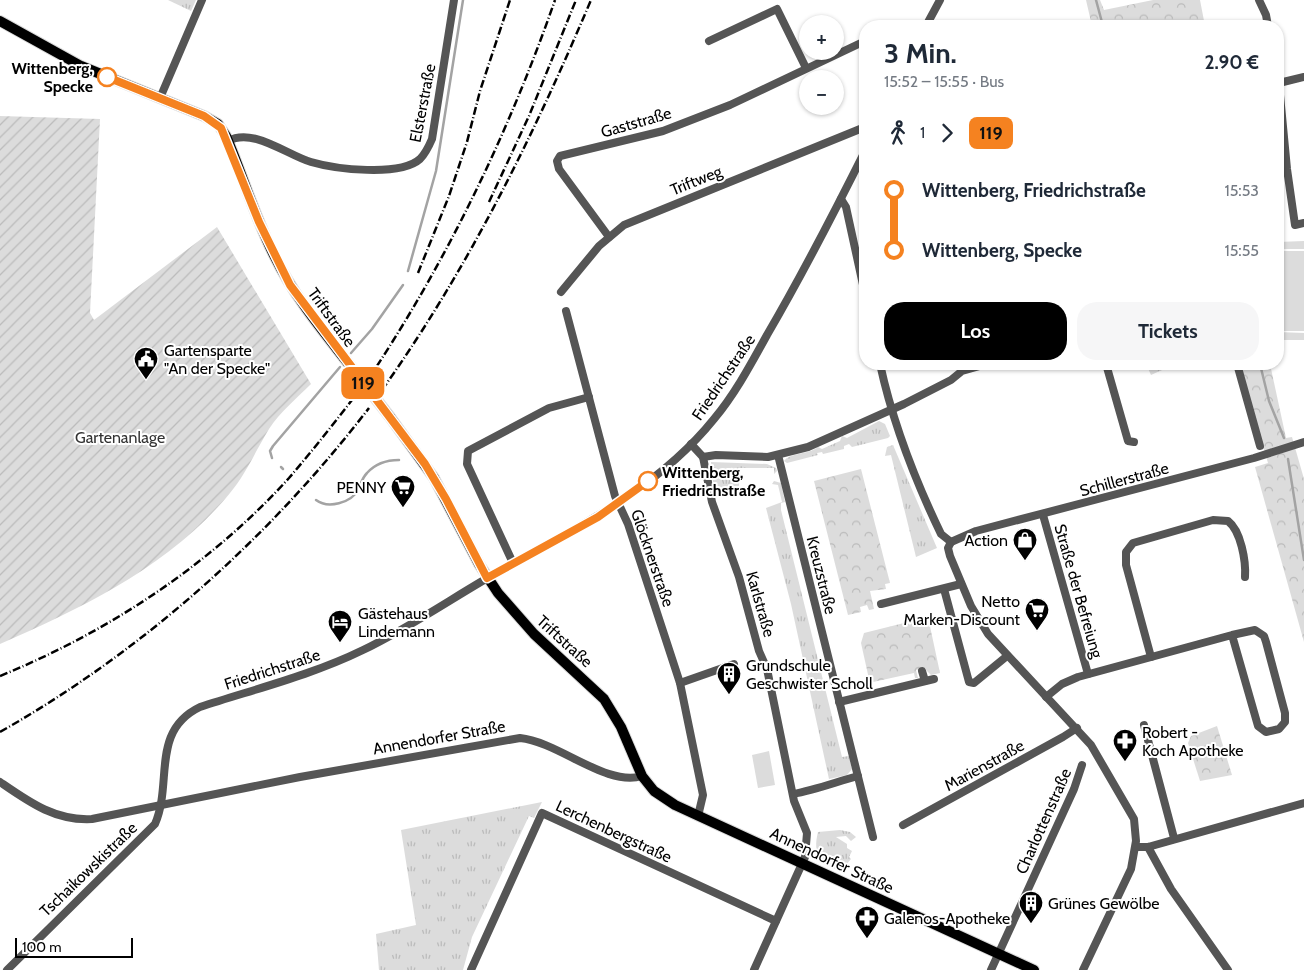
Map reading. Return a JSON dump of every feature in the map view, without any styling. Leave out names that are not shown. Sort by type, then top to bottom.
[{"type":"main road","name":"Triftstraße","points":[[0,21],[65,59],[214,121],[228,140],[275,257],[298,296],[434,478],[487,578],[503,600],[534,634],[604,699],[622,728],[642,776]]},
{"type":"main road","name":"Annendorfer Straße","points":[[642,776],[659,796],[698,816],[1034,970]]},
{"type":"street","points":[[160,98],[202,0]]},
{"type":"street","name":"Elsterstraße","points":[[228,140],[237,137],[248,137],[310,161],[346,168],[390,168],[420,160],[432,139],[454,0]]},
{"type":"street","points":[[929,20],[940,0]]},
{"type":"street","points":[[1259,0],[1267,20]]},
{"type":"street","points":[[709,41],[777,9],[806,68]]},
{"type":"street","name":"Gaststraße","points":[[609,237],[559,169],[557,161],[560,156],[663,131],[730,105],[859,44]]},
{"type":"street","points":[[1284,78],[1304,77]]},
{"type":"street","name":"Triftweg","points":[[561,292],[589,256],[624,225],[859,129]]},
{"type":"street","points":[[1284,146],[1295,225],[1304,223]]},
{"type":"street","name":"Friedrichstraße","points":[[159,804],[162,797],[169,738],[182,719],[194,710],[350,657],[388,638],[487,578],[591,522],[619,504],[691,444],[720,410],[744,374],[798,281],[859,162]]},
{"type":"street","points":[[841,200],[846,207],[859,267]]},
{"type":"street","name":"Glöcknerstraße","points":[[566,311],[619,504],[628,524],[680,683],[703,795],[698,816]]},
{"type":"street","points":[[881,370],[890,410],[941,534],[951,542],[949,552],[961,584],[981,623],[1007,656],[1077,728],[1097,753],[1129,807],[1135,826],[1136,847],[1131,869],[1083,970]]},
{"type":"street","points":[[691,444],[703,457],[716,454],[758,457],[778,455],[819,443],[948,382],[962,370]]},
{"type":"street","points":[[1108,370],[1128,441],[1134,442]]},
{"type":"street","points":[[1239,370],[1260,446]]},
{"type":"street","points":[[513,564],[467,464],[468,451],[549,408],[589,397]]},
{"type":"street","name":"Schillerstraße","points":[[951,542],[965,534],[1043,515],[1276,452],[1304,442]]},
{"type":"street","name":"Kreuzstraße","points":[[778,455],[873,837]]},
{"type":"street","name":"Karlstraße","points":[[703,457],[712,502],[742,586],[759,651],[767,669],[793,794],[808,839],[802,864]]},
{"type":"street","name":"Straße der Befreiung","points":[[1043,515],[1088,674]]},
{"type":"street","points":[[1151,657],[1125,560],[1127,549],[1133,543],[1213,520],[1228,521],[1235,530],[1246,567],[1245,577]]},
{"type":"street","points":[[881,604],[961,584]]},
{"type":"street","points":[[944,589],[969,682],[974,683],[1007,656]]},
{"type":"street","name":"Straße der Befreiung","points":[[1046,697],[1067,681],[1088,674],[1232,635],[1255,630],[1264,636],[1286,717],[1283,726],[1275,731],[1266,732],[1258,726],[1232,635]]},
{"type":"street","points":[[680,683],[734,664]]},
{"type":"street","points":[[922,671],[924,682]]},
{"type":"street","points":[[839,702],[934,679]]},
{"type":"street","points":[[1144,725],[1174,838]]},
{"type":"street","name":"Marienstraße","points":[[903,825],[1077,728]]},
{"type":"street","name":"Annendorfer Straße","points":[[0,782],[48,812],[76,819],[118,815],[155,808],[159,804],[168,804],[300,777],[514,739],[528,739],[547,745],[617,777],[633,779],[642,776]]},
{"type":"street","name":"Charlottenstraße","points":[[990,970],[999,954],[1082,765]]},
{"type":"street","points":[[793,794],[824,788],[835,782],[858,776]]},
{"type":"street","points":[[1136,847],[1148,847],[1174,838],[1304,803]]},
{"type":"street","name":"Tschaikowskistraße","points":[[7,970],[154,824],[158,815],[159,804]]},
{"type":"street","name":"Lerchenbergstraße","points":[[471,970],[542,813],[776,921]]},
{"type":"street","points":[[1148,847],[1179,902],[1228,970]]},
{"type":"street","points":[[754,970],[802,864]]},
{"type":"green space","points":[[168,0],[196,0],[191,11]]},
{"type":"green space","points":[[1086,0],[1100,0],[1104,10],[1153,0],[1200,0],[1204,20],[1091,20]]},
{"type":"green space","name":"Gartenanlage","points":[[0,116],[100,119],[90,313],[94,320],[217,227],[311,384],[273,423],[241,478],[230,493],[181,542],[124,582],[94,599],[0,644]]},
{"type":"green space","points":[[1304,241],[1304,249],[1284,249],[1284,242]]},
{"type":"green space","points":[[1284,251],[1304,251],[1304,331],[1284,331]]},
{"type":"green space","points":[[1284,332],[1304,333],[1304,340],[1284,340]]},
{"type":"green space","points":[[1149,370],[1162,370],[1151,375]]},
{"type":"green space","points":[[1241,370],[1271,370],[1286,438],[1292,437],[1304,479],[1304,642],[1255,467],[1268,463]]},
{"type":"green space","points":[[879,421],[885,424],[890,436],[888,438],[852,447],[849,444],[844,446],[844,449],[823,454],[822,452],[817,453],[818,455],[787,463],[784,461],[791,456],[814,450],[818,447],[822,449],[840,441],[842,436],[847,438]]},
{"type":"green space","points":[[893,445],[937,548],[916,557],[891,455],[885,456],[887,447]]},
{"type":"green space","points":[[711,462],[767,464],[776,468],[777,471],[774,474],[774,468],[740,468],[739,486],[727,491],[714,491]]},
{"type":"green space","points":[[861,469],[890,583],[885,584],[886,589],[870,591],[874,609],[869,610],[867,605],[860,607],[861,612],[848,615],[814,481]]},
{"type":"green space","points":[[774,481],[781,483],[785,502],[781,503],[781,510],[842,757],[849,756],[852,769],[847,775],[829,779],[791,604],[766,508],[782,502],[778,485],[772,484]]},
{"type":"green space","points":[[928,617],[940,673],[931,675],[924,668],[916,670],[918,678],[915,678],[914,673],[873,682],[872,679],[869,679],[861,643],[864,633]]},
{"type":"green space","points":[[1217,726],[1232,775],[1200,781],[1188,743],[1191,736]]},
{"type":"green space","points":[[769,751],[775,785],[758,788],[752,755]]},
{"type":"green space","points":[[542,802],[534,818],[529,816],[472,937],[463,970],[379,970],[376,934],[416,925],[401,830]]},
{"type":"green space","points":[[840,830],[850,832],[856,837],[851,841],[846,836],[836,837],[847,844],[847,848],[852,851],[849,857],[851,859],[841,871],[823,861],[816,847],[818,832]]},
{"type":"waterway","points":[[408,271],[436,171],[463,0]]},
{"type":"waterway","points":[[1096,0],[1101,20]]},
{"type":"waterway","points":[[351,353],[372,329],[403,285]]},
{"type":"waterway","points":[[272,458],[270,451],[273,446],[340,367]]},
{"type":"waterway","points":[[1261,370],[1269,401],[1284,438]]},
{"type":"waterway","points":[[1288,459],[1304,560]]},
{"type":"waterway","points":[[316,500],[327,504],[345,501],[355,495],[364,477],[374,467],[386,462],[399,460]]},
{"type":"railway","points":[[418,273],[449,196],[467,142],[480,91],[510,0]]},
{"type":"railway","points":[[369,378],[398,334],[474,195],[518,98],[555,0]]},
{"type":"railway","points":[[489,202],[529,116],[576,0]]},
{"type":"railway","points":[[382,390],[443,297],[471,250],[522,152],[591,0]]},
{"type":"railway","points":[[0,676],[80,639],[118,617],[191,567],[258,510],[289,478],[358,392]]},
{"type":"railway","points":[[0,732],[53,700],[104,665],[201,588],[289,502],[369,408]]},
{"type":"bus line","name":"119","points":[[107,77],[204,116],[218,124],[228,140],[259,222],[290,285],[308,312],[425,464],[446,499],[487,578],[598,517],[619,504],[648,481]]},
{"type":"place","name":"Wittenberg, Specke","points":[[107,77]]},
{"type":"place","name":"Gartensparte \"An der Specke\"","points":[[146,380]]},
{"type":"place","name":"Wittenberg, Friedrichstraße","points":[[648,481]]},
{"type":"place","name":"PENNY","points":[[403,508]]},
{"type":"place","name":"Action","points":[[1025,561]]},
{"type":"place","name":"Netto Marken-Discount","points":[[1037,631]]},
{"type":"place","name":"Gästehaus Lindemann","points":[[340,643]]},
{"type":"place","name":"Grundschule Geschwister Scholl","points":[[729,695]]},
{"type":"place","name":"Robert - Koch Apotheke","points":[[1125,762]]},
{"type":"place","name":"Grünes Gewölbe","points":[[1031,924]]},
{"type":"place","name":"Galenos-Apotheke","points":[[867,939]]}]
